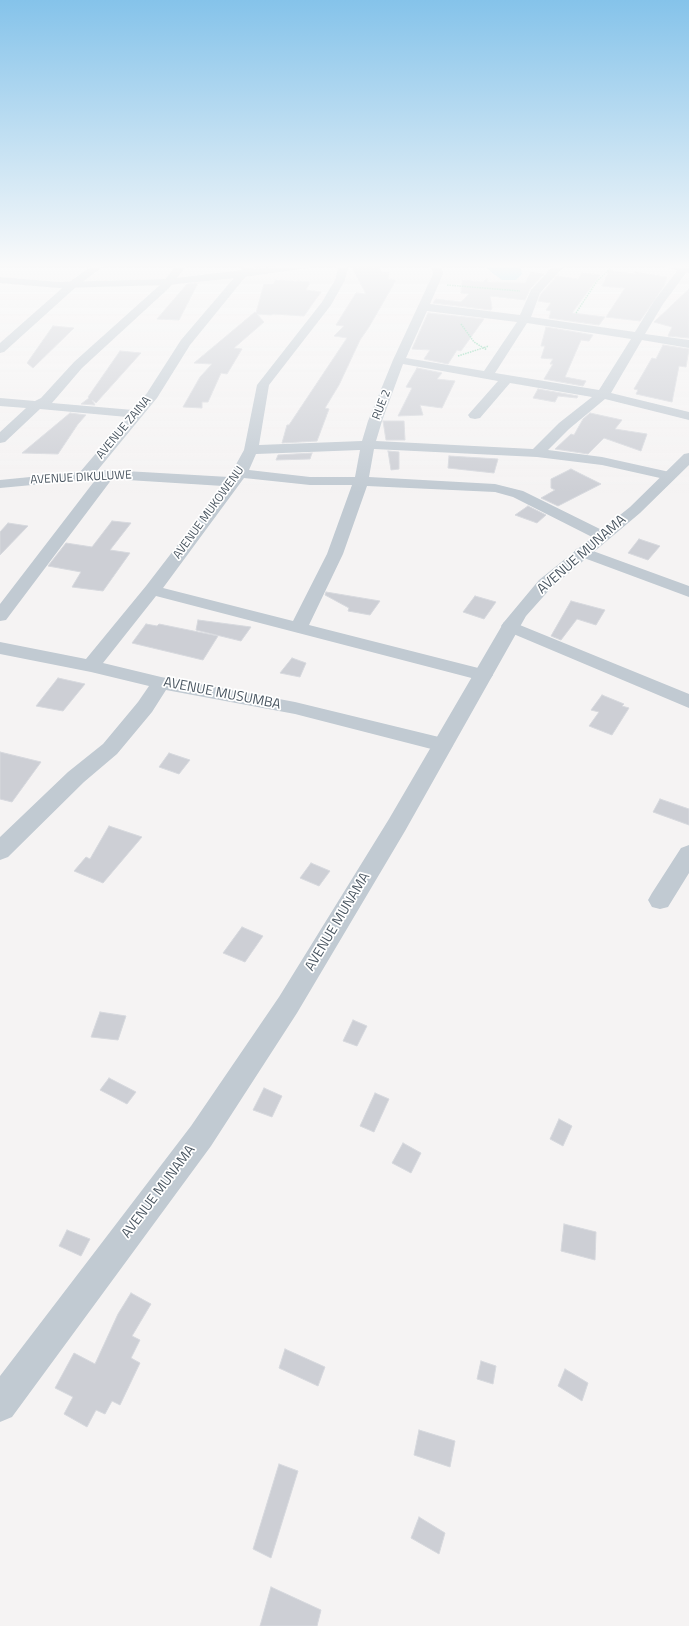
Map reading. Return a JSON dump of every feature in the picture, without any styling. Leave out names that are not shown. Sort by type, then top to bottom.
[{"type":"street","points":[[0,349],[9,341]]},
{"type":"street","points":[[0,439],[37,405],[46,401],[78,365],[105,341]]},
{"type":"street","name":"AVENUE ZAINA","points":[[85,476],[152,395],[187,341]]},
{"type":"street","name":"AVENUE MUKOWENU","points":[[91,666],[152,590],[237,477],[251,450],[263,385],[297,341]]},
{"type":"street","name":"RUE 2","points":[[299,627],[335,554],[361,481],[368,445],[399,360],[408,341]]},
{"type":"street","points":[[487,375],[508,341]]},
{"type":"street","points":[[537,453],[564,426],[603,395],[618,367],[636,341]]},
{"type":"street","points":[[670,341],[689,344]]},
{"type":"street","points":[[399,360],[603,395],[689,416]]},
{"type":"street","points":[[475,415],[507,378]]},
{"type":"street","points":[[0,402],[136,414]]},
{"type":"street","points":[[251,450],[368,445],[537,453],[602,461],[669,476]]},
{"type":"street","name":"AVENUE MUNAMA","points":[[0,1405],[201,1136],[288,1005],[443,745],[510,626],[520,612],[545,584],[582,552],[635,510],[689,457]]},
{"type":"street","name":"AVENUE ZAINA","points":[[0,616],[108,474]]},
{"type":"street","name":"AVENUE DIKULUWE","points":[[0,484],[108,474],[440,484],[508,490],[602,536]]},
{"type":"street","points":[[582,552],[689,592]]},
{"type":"street","points":[[152,590],[483,675]]},
{"type":"street","points":[[510,626],[689,702]]},
{"type":"street","name":"AVENUE MUSUMBA","points":[[0,648],[91,666],[161,683],[295,708],[443,745]]},
{"type":"street","points":[[0,851],[76,777],[110,749],[145,707],[161,683]]},
{"type":"street","points":[[660,900],[689,854]]},
{"type":"path","points":[[473,341],[483,347],[496,359]]},
{"type":"path","points":[[425,365],[483,347],[506,344]]},
{"type":"building","points":[[43,341],[61,341],[33,368],[27,363]]},
{"type":"building","points":[[220,341],[242,341],[234,348],[242,349],[227,374],[221,373],[208,402],[202,402],[202,408],[183,407],[200,377],[212,364],[194,363]]},
{"type":"building","points":[[345,341],[360,341],[339,385],[325,408],[329,409],[317,441],[282,443],[287,425],[289,425]]},
{"type":"building","points":[[416,341],[468,341],[461,351],[457,350],[448,364],[424,359],[430,350],[412,349]]},
{"type":"building","points":[[542,341],[581,341],[565,377],[586,381],[583,386],[544,379],[553,364],[550,364],[553,359],[541,358],[545,346],[541,346]]},
{"type":"building","points":[[663,345],[689,349],[686,367],[679,366],[672,402],[636,394],[638,390],[634,389],[652,358],[656,359]]},
{"type":"building","points":[[120,351],[141,353],[96,403],[92,400],[95,405],[81,404],[89,398],[88,397]]},
{"type":"building","points":[[417,368],[442,373],[437,379],[455,381],[442,408],[420,405],[423,415],[398,416],[412,388],[406,387]]},
{"type":"building","points":[[538,389],[578,396],[577,398],[558,396],[555,402],[533,398]]},
{"type":"building","points":[[70,413],[86,415],[78,424],[58,454],[22,453]]},
{"type":"building","points":[[590,413],[622,420],[615,429],[647,434],[641,451],[604,438],[588,454],[555,449],[571,434],[574,435],[583,419]]},
{"type":"building","points":[[383,421],[404,421],[405,440],[386,440]]},
{"type":"building","points":[[388,451],[399,452],[399,469],[391,470]]},
{"type":"building","points":[[312,453],[310,459],[276,460],[278,455]]},
{"type":"building","points":[[449,456],[498,459],[494,473],[448,468]]},
{"type":"building","points":[[571,469],[601,484],[558,506],[541,498],[555,490],[551,488],[551,479]]},
{"type":"building","points":[[528,506],[546,515],[537,523],[515,515]]},
{"type":"building","points":[[112,521],[131,523],[110,550],[130,553],[103,591],[72,587],[81,572],[48,566],[66,543],[92,547]]},
{"type":"building","points":[[8,523],[28,526],[0,555],[0,532]]},
{"type":"building","points":[[639,539],[660,546],[648,560],[628,553]]},
{"type":"building","points":[[326,592],[380,601],[370,615],[348,611],[349,608],[325,595]]},
{"type":"building","points":[[475,596],[496,602],[484,619],[463,612]]},
{"type":"building","points":[[571,601],[605,610],[596,625],[577,619],[561,640],[551,636]]},
{"type":"building","points":[[198,620],[251,627],[241,641],[196,630]]},
{"type":"building","points":[[146,624],[157,626],[159,624],[218,636],[203,660],[132,643]]},
{"type":"building","points":[[292,658],[306,663],[300,677],[280,673]]},
{"type":"building","points":[[58,678],[85,684],[63,711],[36,706]]},
{"type":"building","points":[[602,695],[624,704],[622,706],[629,708],[612,735],[589,726],[599,712],[591,710]]},
{"type":"building","points":[[0,752],[41,762],[12,802],[0,799]]},
{"type":"building","points":[[169,753],[190,760],[179,774],[159,767]]},
{"type":"building","points":[[660,799],[689,809],[689,825],[653,812]]},
{"type":"building","points":[[109,826],[142,837],[103,883],[74,871],[86,857],[90,859]]},
{"type":"building","points":[[311,863],[330,871],[319,886],[300,878]]},
{"type":"building","points":[[242,927],[263,936],[245,962],[223,953]]},
{"type":"building","points":[[100,1012],[126,1016],[118,1040],[91,1037]]},
{"type":"building","points":[[353,1020],[367,1026],[357,1046],[343,1041]]},
{"type":"building","points":[[109,1078],[136,1092],[127,1104],[100,1090]]},
{"type":"building","points":[[264,1088],[282,1096],[272,1117],[253,1110]]},
{"type":"building","points":[[375,1093],[389,1099],[374,1132],[360,1126]]},
{"type":"building","points":[[559,1119],[572,1126],[563,1146],[550,1139]]},
{"type":"building","points":[[403,1143],[421,1153],[411,1173],[392,1163]]},
{"type":"building","points":[[564,1224],[596,1232],[595,1260],[561,1251]]},
{"type":"building","points":[[67,1230],[90,1239],[81,1256],[59,1246]]},
{"type":"building","points":[[131,1293],[151,1304],[132,1336],[140,1340],[131,1358],[140,1363],[120,1405],[112,1401],[105,1414],[96,1410],[87,1427],[64,1414],[73,1397],[55,1388],[74,1353],[95,1364],[118,1314]]},
{"type":"building","points":[[285,1349],[325,1367],[318,1386],[279,1368]]},
{"type":"building","points":[[481,1361],[496,1366],[493,1384],[477,1379]]},
{"type":"building","points":[[565,1369],[588,1383],[582,1401],[558,1386]]},
{"type":"building","points":[[419,1430],[455,1441],[450,1467],[414,1455]]},
{"type":"building","points":[[279,1464],[298,1471],[271,1558],[253,1549]]},
{"type":"building","points":[[419,1517],[445,1533],[439,1554],[411,1538]]},
{"type":"building","points":[[271,1587],[321,1610],[317,1626],[260,1626]]}]
